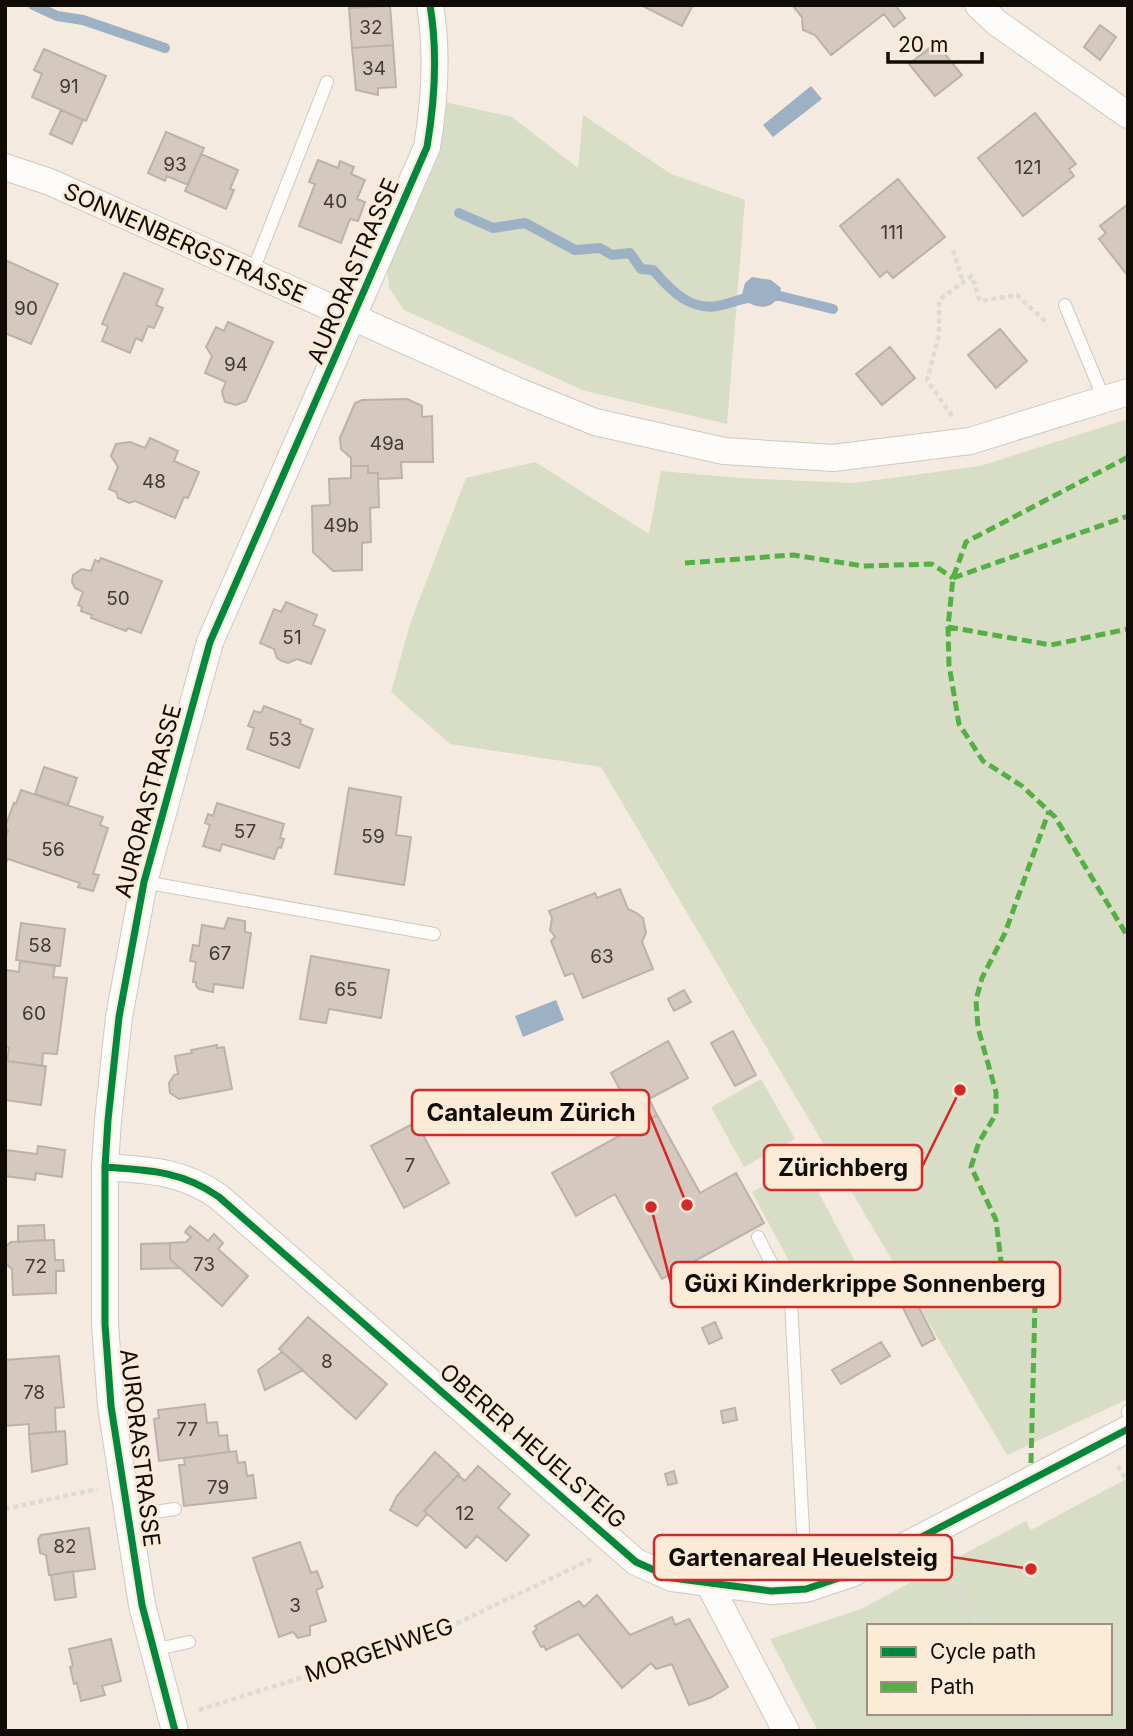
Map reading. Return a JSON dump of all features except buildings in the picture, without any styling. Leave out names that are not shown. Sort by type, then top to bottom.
[{"type":"street","name":"AURORASTRASSE","points":[[182,1722],[153,1650],[142,1605],[111,1406],[106,1324],[105,1167],[119,1017],[144,882],[210,642],[427,147],[435,80],[430,5]]},
{"type":"street","points":[[978,5],[997,23],[1128,115]]},
{"type":"street","name":"SONNENBERGSTRASSE","points":[[5,167],[50,182],[518,391],[595,422],[724,450],[833,458],[970,441],[1116,396]]},
{"type":"street","name":"OBERER HEUELSTEIG","points":[[105,1167],[146,1169],[177,1175],[201,1184],[233,1208],[636,1562],[672,1578],[771,1591],[806,1590],[851,1574],[1128,1429]]},
{"type":"street","points":[[709,1584],[786,1731]]},
{"type":"lane","points":[[252,273],[327,82]]},
{"type":"lane","points":[[1065,305],[1116,396]]},
{"type":"lane","points":[[144,882],[434,934]]},
{"type":"lane","points":[[758,1237],[790,1301],[806,1590]]},
{"type":"lane","points":[[128,1516],[175,1509]]},
{"type":"lane","points":[[153,1650],[188,1642]]},
{"type":"path","points":[[953,250],[963,282]]},
{"type":"path","points":[[970,441],[927,380],[939,335],[939,300],[972,276],[980,301],[1017,295],[1051,327]]},
{"type":"path","points":[[1113,1456],[1128,1483]]},
{"type":"path","points":[[5,1509],[102,1488]]},
{"type":"path","points":[[936,1548],[977,1624]]},
{"type":"path","points":[[1025,1715],[1034,1731]]},
{"type":"green space","points":[[444,102],[512,117],[578,168],[583,115],[671,174],[745,200],[727,424],[585,391],[404,310],[389,288],[387,268]]},
{"type":"green space","points":[[1128,419],[1128,1399],[1007,1455],[601,767],[450,744],[391,692],[411,621],[466,478],[535,462],[649,534],[661,471],[738,478],[854,483],[980,466]]},
{"type":"green space","points":[[761,1079],[795,1139],[744,1167],[711,1107]]},
{"type":"green space","points":[[804,1165],[856,1263],[805,1291],[752,1192]]},
{"type":"green space","points":[[1128,1478],[1128,1731],[818,1731],[770,1639],[861,1609],[1026,1521],[1031,1530]]},
{"type":"water","points":[[811,86],[822,99],[773,137],[763,125]]},
{"type":"water","points":[[752,277],[771,280],[781,288],[779,296],[771,305],[753,305],[741,298],[745,283]]},
{"type":"water","points":[[556,1000],[564,1020],[523,1037],[515,1016]]},
{"type":"waterway","points":[[33,5],[57,16],[83,20],[165,48]]},
{"type":"waterway","points":[[459,213],[493,228],[525,223],[575,250],[600,248],[612,255],[630,253],[641,269],[653,270],[675,292],[701,306],[711,307],[754,297]]},
{"type":"waterway","points":[[769,296],[780,296],[833,309]]},
{"type":"marked path","points":[[1128,457],[966,542],[953,578],[948,627],[949,665],[959,724],[983,761],[1022,786],[1055,817],[1128,937]]},
{"type":"marked path","points":[[953,578],[1128,516]]},
{"type":"marked path","points":[[685,563],[793,555],[863,566],[932,564],[953,578]]},
{"type":"marked path","points":[[948,627],[1051,645],[1128,629]]},
{"type":"marked path","points":[[1031,1463],[1035,1303],[1002,1270],[996,1220],[971,1167],[979,1142],[996,1114],[996,1092],[978,1028],[976,1000],[982,978],[1005,933],[1049,811]]},
{"type":"cycle path","points":[[175,1731],[142,1605],[111,1406],[105,1324],[105,1167],[119,1017],[144,882],[210,642],[427,147],[435,76],[430,5]]},
{"type":"cycle path","points":[[105,1167],[165,1173],[206,1188],[219,1197],[636,1562],[672,1578],[771,1591],[806,1589],[851,1574],[1128,1429]]},
{"type":"place","name":"Zürichberg","points":[[960,1090]]},
{"type":"place","name":"Cantaleum Zürich","points":[[687,1205]]},
{"type":"place","name":"Güxi Kinderkrippe Sonnenberg","points":[[651,1207]]},
{"type":"place","name":"Gartenareal Heuelsteig","points":[[1031,1569]]}]
